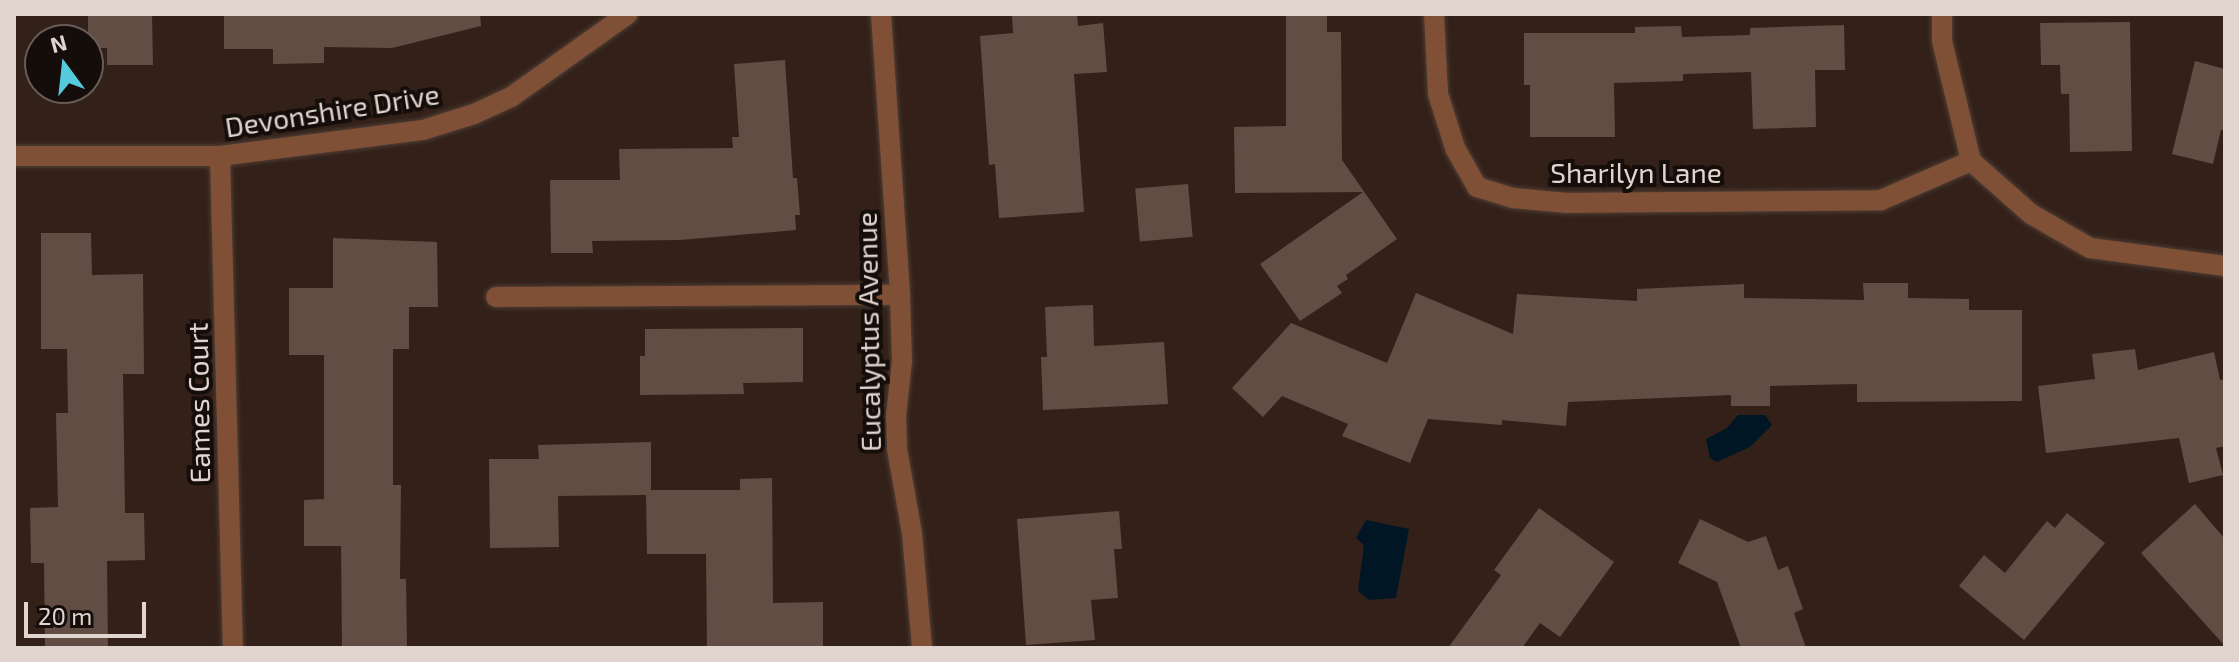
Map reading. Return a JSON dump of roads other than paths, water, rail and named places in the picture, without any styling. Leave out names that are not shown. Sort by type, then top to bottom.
[{"type":"street","name":"Devonshire Drive","points":[[14,156],[220,156],[423,130],[474,114],[511,97],[628,14]]},
{"type":"street","name":"Eucalyptus Avenue","points":[[881,14],[900,295],[902,361],[896,416],[897,449],[912,533],[922,648]]},
{"type":"street","name":"Sharilyn Lane","points":[[1434,14],[1438,94],[1455,148],[1477,187],[1513,198],[1567,203],[1881,200],[1971,161]]},
{"type":"street","points":[[1942,14],[1942,41],[1971,161],[2031,214],[2090,248],[2225,266]]},
{"type":"street","name":"Eames Court","points":[[220,156],[233,648]]},
{"type":"street","points":[[496,297],[900,295]]},
{"type":"water","points":[[1738,415],[1765,415],[1772,425],[1750,447],[1717,462],[1710,458],[1706,439],[1727,428]]},
{"type":"water","points":[[1366,520],[1409,529],[1396,598],[1369,600],[1358,591],[1364,545],[1356,538]]}]
